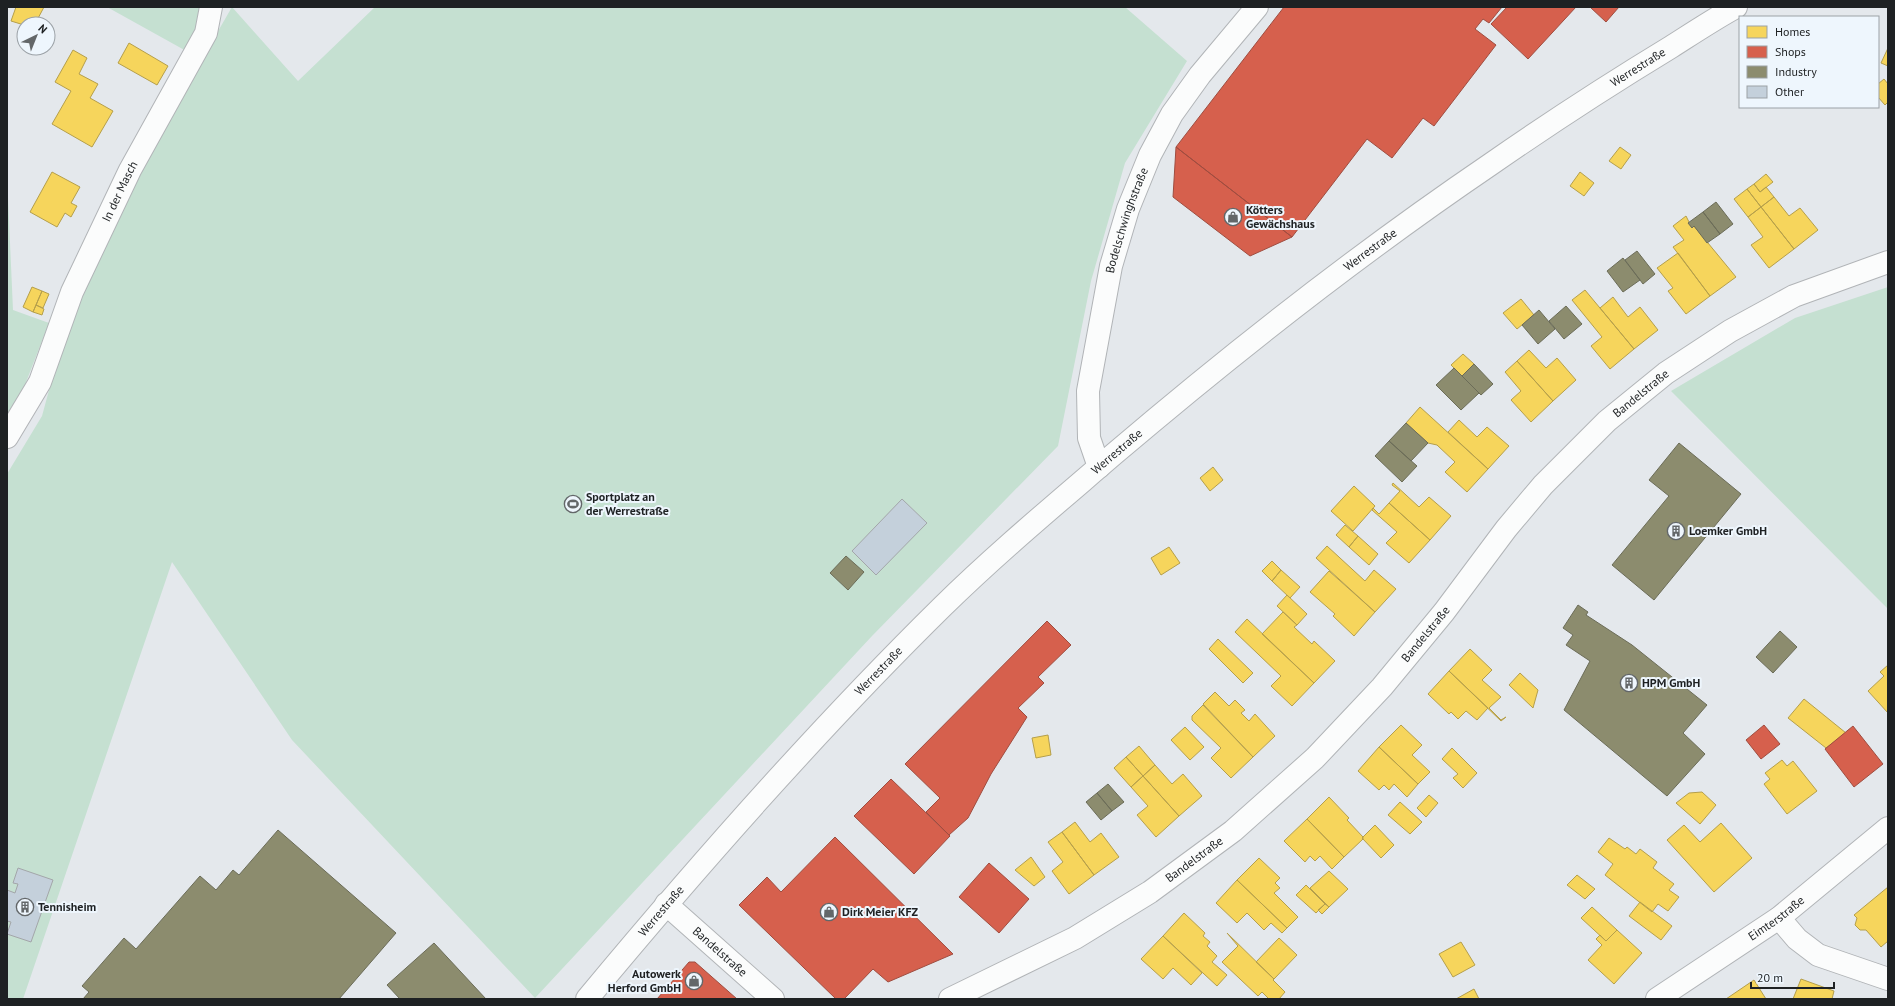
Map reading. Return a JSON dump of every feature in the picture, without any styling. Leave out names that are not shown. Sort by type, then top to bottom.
[{"type":"street","name":"In der Masch","points":[[7,437],[40,382],[72,292],[130,170],[206,33],[211,7]]},
{"type":"street","name":"Bodelschwinghstraße","points":[[1099,467],[1089,438],[1088,390],[1111,266],[1128,209],[1150,155],[1172,114],[1200,75],[1257,7]]},
{"type":"street","name":"Werrestraße","points":[[587,999],[666,904],[765,792],[852,698],[923,626],[998,556],[1099,467],[1292,308],[1416,215],[1615,81],[1736,7]]},
{"type":"street","name":"Bandelstraße","points":[[950,999],[1075,938],[1150,892],[1233,831],[1315,758],[1382,687],[1444,612],[1506,529],[1543,485],[1607,422],[1666,373],[1730,331],[1794,296],[1888,262]]},
{"type":"street","name":"Eimterstraße","points":[[1657,999],[1779,918],[1888,828]]},
{"type":"street","name":"Bandelstraße","points":[[666,904],[773,999]]},
{"type":"street","points":[[1779,918],[1797,939],[1818,955],[1888,980]]},
{"type":"green space","points":[[107,7],[206,7],[188,52]]},
{"type":"green space","name":"Sportplatz an der Werrestraße","points":[[232,7],[298,81],[375,7],[1125,7],[1187,61],[1125,163],[1091,281],[1058,446],[872,636],[535,998],[292,740],[172,562],[23,999],[7,999],[7,474],[42,416],[67,324],[133,178]]},
{"type":"green space","points":[[7,175],[13,310],[49,323],[14,413],[7,426]]},
{"type":"green space","points":[[1888,287],[1888,609],[1671,391],[1795,318]]},
{"type":"building: Homes","points":[[16,7],[44,7],[39,16],[16,16],[16,23],[11,21]]},
{"type":"building: Homes","points":[[129,43],[168,66],[157,85],[118,63]]},
{"type":"building: Homes","points":[[1888,48],[1888,66],[1881,63]]},
{"type":"building: Homes","points":[[73,50],[87,58],[79,74],[98,84],[90,98],[113,111],[92,147],[52,124],[71,91],[55,82]]},
{"type":"building: Homes","points":[[1884,79],[1888,84],[1888,102],[1885,105],[1879,98],[1879,83]]},
{"type":"building: Homes","points":[[1620,147],[1631,155],[1621,169],[1609,161]]},
{"type":"building: Homes","points":[[52,172],[80,187],[71,203],[77,206],[71,217],[65,213],[57,227],[30,212]]},
{"type":"building: Homes","points":[[1580,172],[1594,183],[1584,196],[1570,186]]},
{"type":"building: Homes","points":[[1766,174],[1773,182],[1760,192],[1754,184]]},
{"type":"building: Homes","points":[[1754,184],[1760,192],[1766,187],[1774,197],[1761,207],[1747,189]]},
{"type":"building: Homes","points":[[1747,189],[1761,207],[1748,217],[1734,199]]},
{"type":"building: Homes","points":[[1774,197],[1789,216],[1800,208],[1818,230],[1794,249],[1761,207]]},
{"type":"building: Homes","points":[[1761,207],[1794,249],[1769,268],[1751,245],[1763,237],[1748,217]]},
{"type":"building: Homes","points":[[1686,216],[1692,228],[1694,226],[1736,277],[1710,296],[1673,247],[1684,240],[1673,226]]},
{"type":"building: Homes","points":[[1678,253],[1710,296],[1686,314],[1668,291],[1673,288],[1657,268]]},
{"type":"building: Homes","points":[[32,287],[42,291],[33,312],[23,307]]},
{"type":"building: Homes","points":[[1585,290],[1634,349],[1610,369],[1591,346],[1602,337],[1572,300]]},
{"type":"building: Homes","points":[[42,291],[49,294],[43,308],[36,305]]},
{"type":"building: Homes","points":[[1613,297],[1628,317],[1640,307],[1658,330],[1634,349],[1600,308]]},
{"type":"building: Homes","points":[[1521,299],[1534,315],[1517,329],[1503,313]]},
{"type":"building: Homes","points":[[36,305],[44,309],[42,315],[33,312]]},
{"type":"building: Homes","points":[[1529,350],[1546,368],[1557,358],[1576,380],[1553,401],[1517,361]]},
{"type":"building: Homes","points":[[1463,354],[1474,364],[1462,376],[1451,365]]},
{"type":"building: Homes","points":[[1517,361],[1553,401],[1531,422],[1511,400],[1521,391],[1505,372]]},
{"type":"building: Homes","points":[[1420,407],[1488,469],[1467,492],[1445,472],[1455,462],[1437,445],[1428,443],[1406,423]]},
{"type":"building: Homes","points":[[1459,420],[1477,437],[1487,427],[1509,446],[1488,469],[1448,432]]},
{"type":"building: Homes","points":[[1213,467],[1223,480],[1210,491],[1200,478]]},
{"type":"building: Homes","points":[[1393,483],[1419,507],[1429,497],[1451,516],[1430,540],[1389,503],[1400,491],[1392,485]]},
{"type":"building: Homes","points":[[1354,486],[1375,506],[1353,531],[1331,511]]},
{"type":"building: Homes","points":[[1389,503],[1430,540],[1409,563],[1386,543],[1397,532],[1372,510],[1373,508],[1379,514]]},
{"type":"building: Homes","points":[[1345,525],[1358,536],[1349,547],[1336,535]]},
{"type":"building: Homes","points":[[1358,536],[1378,554],[1369,565],[1349,547]]},
{"type":"building: Homes","points":[[1327,546],[1365,581],[1374,570],[1396,589],[1375,612],[1316,558]]},
{"type":"building: Homes","points":[[1169,547],[1180,563],[1161,575],[1151,558]]},
{"type":"building: Homes","points":[[1272,561],[1281,570],[1272,581],[1262,571]]},
{"type":"building: Homes","points":[[1281,570],[1300,587],[1290,598],[1272,581]]},
{"type":"building: Homes","points":[[1329,571],[1375,612],[1354,636],[1333,616],[1335,614],[1310,592]]},
{"type":"building: Homes","points":[[1287,595],[1307,614],[1297,625],[1277,606]]},
{"type":"building: Homes","points":[[1283,612],[1297,625],[1294,627],[1312,644],[1314,641],[1335,661],[1314,683],[1262,634]]},
{"type":"building: Homes","points":[[1247,619],[1314,683],[1292,706],[1271,686],[1281,676],[1235,632]]},
{"type":"building: Homes","points":[[1218,639],[1253,673],[1243,683],[1209,649]]},
{"type":"building: Homes","points":[[1470,649],[1492,670],[1482,680],[1501,697],[1489,708],[1501,720],[1506,717],[1501,721],[1449,671]]},
{"type":"building: Homes","points":[[1888,665],[1888,713],[1868,691],[1884,676],[1880,672]]},
{"type":"building: Homes","points":[[1449,671],[1488,708],[1477,720],[1466,711],[1458,719],[1451,712],[1449,714],[1428,694]]},
{"type":"building: Homes","points":[[1520,673],[1538,690],[1533,708],[1509,685]]},
{"type":"building: Homes","points":[[1215,692],[1229,706],[1235,700],[1245,710],[1241,713],[1249,721],[1255,714],[1275,736],[1253,757],[1203,704]]},
{"type":"building: Homes","points":[[1804,699],[1846,733],[1826,748],[1788,718]]},
{"type":"building: Homes","points":[[1203,705],[1253,757],[1231,778],[1211,758],[1221,748],[1192,720],[1192,716]]},
{"type":"building: Homes","points":[[1401,725],[1422,745],[1412,755],[1430,772],[1418,784],[1379,747]]},
{"type":"building: Homes","points":[[1185,727],[1204,747],[1190,760],[1171,740]]},
{"type":"building: Homes","points":[[1048,735],[1051,755],[1036,758],[1032,738]]},
{"type":"building: Homes","points":[[1139,746],[1155,765],[1143,776],[1126,757]]},
{"type":"building: Homes","points":[[1379,747],[1418,784],[1407,797],[1394,784],[1389,790],[1384,785],[1379,790],[1358,771]]},
{"type":"building: Homes","points":[[1452,748],[1477,773],[1463,788],[1453,778],[1458,774],[1442,759]]},
{"type":"building: Homes","points":[[1126,757],[1143,776],[1131,787],[1114,768]]},
{"type":"building: Homes","points":[[1782,760],[1787,766],[1793,761],[1817,791],[1787,814],[1764,784],[1770,779],[1765,773]]},
{"type":"building: Homes","points":[[1155,765],[1172,784],[1183,774],[1202,796],[1179,816],[1143,776]]},
{"type":"building: Homes","points":[[1143,776],[1179,816],[1156,837],[1137,815],[1148,806],[1131,787]]},
{"type":"building: Homes","points":[[1702,792],[1716,805],[1700,824],[1676,803],[1689,793]]},
{"type":"building: Homes","points":[[1429,795],[1438,803],[1426,817],[1417,808]]},
{"type":"building: Homes","points":[[1329,797],[1349,818],[1347,820],[1363,837],[1363,839],[1344,857],[1307,819]]},
{"type":"building: Homes","points":[[1400,802],[1422,822],[1410,834],[1388,815]]},
{"type":"building: Homes","points":[[1307,819],[1344,857],[1332,869],[1320,856],[1315,861],[1310,856],[1305,862],[1284,841]]},
{"type":"building: Homes","points":[[1075,822],[1090,842],[1101,833],[1119,857],[1094,875],[1062,832]]},
{"type":"building: Homes","points":[[1721,823],[1752,858],[1714,892],[1667,840],[1684,825],[1700,842]]},
{"type":"building: Homes","points":[[1375,825],[1394,845],[1381,858],[1362,838]]},
{"type":"building: Homes","points":[[1062,832],[1094,875],[1069,894],[1052,871],[1063,862],[1048,842]]},
{"type":"building: Homes","points":[[1609,838],[1625,849],[1627,847],[1636,854],[1640,849],[1657,862],[1653,868],[1674,884],[1669,890],[1679,897],[1668,911],[1658,904],[1652,912],[1605,875],[1613,864],[1598,852]]},
{"type":"building: Homes","points":[[1031,857],[1045,877],[1034,886],[1015,870]]},
{"type":"building: Homes","points":[[1259,858],[1280,878],[1275,883],[1280,888],[1274,893],[1298,917],[1287,928],[1237,880]]},
{"type":"building: Homes","points":[[1329,871],[1348,889],[1329,907],[1310,888]]},
{"type":"building: Homes","points":[[1577,875],[1595,889],[1585,899],[1567,885]]},
{"type":"building: Homes","points":[[1237,880],[1287,928],[1282,933],[1271,923],[1264,930],[1247,913],[1237,923],[1216,903]]},
{"type":"building: Homes","points":[[1306,885],[1325,904],[1316,913],[1296,895]]},
{"type":"building: Homes","points":[[1888,887],[1888,941],[1881,947],[1866,930],[1860,930],[1855,925],[1857,918],[1854,915]]},
{"type":"building: Homes","points":[[1640,902],[1672,926],[1661,940],[1629,916]]},
{"type":"building: Homes","points":[[1325,904],[1329,907],[1322,914],[1318,910]]},
{"type":"building: Homes","points":[[1592,907],[1617,930],[1606,941],[1581,918]]},
{"type":"building: Homes","points":[[1184,913],[1205,933],[1203,936],[1210,942],[1207,946],[1217,956],[1212,962],[1227,975],[1217,986],[1163,936]]},
{"type":"building: Homes","points":[[1617,930],[1642,953],[1614,984],[1588,960],[1602,945],[1596,939],[1600,935],[1606,941]]},
{"type":"building: Homes","points":[[1227,933],[1274,979],[1273,980],[1285,992],[1279,999],[1269,999],[1262,992],[1258,996],[1222,962],[1238,946]]},
{"type":"building: Homes","points":[[1163,936],[1202,973],[1191,985],[1173,968],[1163,979],[1141,959]]},
{"type":"building: Homes","points":[[1279,938],[1297,955],[1274,979],[1256,962]]},
{"type":"building: Homes","points":[[1461,942],[1475,965],[1453,977],[1439,954]]},
{"type":"building: Homes","points":[[1801,979],[1834,991],[1832,999],[1793,999]]},
{"type":"building: Homes","points":[[1754,980],[1766,999],[1726,999]]},
{"type":"building: Homes","points":[[1474,989],[1479,999],[1456,999]]},
{"type":"building: Shops","points":[[1284,7],[1502,7],[1489,23],[1483,19],[1475,29],[1496,45],[1434,126],[1423,118],[1392,158],[1367,139],[1292,237],[1176,147]]},
{"type":"building: Shops","points":[[1507,7],[1576,7],[1528,59],[1491,24]]},
{"type":"building: Shops","points":[[1590,7],[1619,7],[1606,22]]},
{"type":"building: Shops","name":"Kötters Gewächshaus","points":[[1176,147],[1292,237],[1250,256],[1173,197]]},
{"type":"building: Shops","points":[[1047,621],[1071,645],[1038,677],[1044,683],[1018,708],[1027,717],[991,774],[968,818],[949,835],[926,812],[940,798],[905,764]]},
{"type":"building: Shops","points":[[1764,725],[1780,744],[1761,759],[1746,740]]},
{"type":"building: Shops","points":[[1853,726],[1883,764],[1854,787],[1825,749]]},
{"type":"building: Shops","points":[[891,779],[950,836],[914,874],[854,816]]},
{"type":"building: Shops","name":"Dirk Meier KFZ","points":[[835,837],[953,954],[888,982],[873,969],[844,999],[836,999],[739,905],[767,877],[781,892]]},
{"type":"building: Shops","points":[[989,863],[1029,899],[999,933],[959,897]]},
{"type":"building: Shops","name":"Autowerk Herford GmbH","points":[[689,962],[695,962],[737,999],[657,999]]},
{"type":"building: Industry","points":[[1716,202],[1733,224],[1720,234],[1703,212]]},
{"type":"building: Industry","points":[[1703,212],[1720,234],[1707,243],[1694,226],[1692,228],[1688,223]]},
{"type":"building: Industry","points":[[1637,251],[1655,274],[1643,284],[1625,260]]},
{"type":"building: Industry","points":[[1623,258],[1640,280],[1623,292],[1607,271]]},
{"type":"building: Industry","points":[[1566,306],[1582,324],[1564,339],[1549,321]]},
{"type":"building: Industry","points":[[1539,310],[1555,329],[1538,344],[1522,325]]},
{"type":"building: Industry","points":[[1474,364],[1493,384],[1481,395],[1462,376]]},
{"type":"building: Industry","points":[[1454,368],[1479,393],[1461,410],[1436,385]]},
{"type":"building: Industry","points":[[1406,423],[1428,443],[1411,461],[1389,441]]},
{"type":"building: Industry","points":[[1389,441],[1417,466],[1402,482],[1375,456]]},
{"type":"building: Industry","name":"Loemker GmbH","points":[[1679,443],[1741,494],[1654,600],[1612,565],[1669,496],[1649,480]]},
{"type":"building: Industry","points":[[846,556],[864,572],[848,590],[830,573]]},
{"type":"building: Industry","name":"HPM GmbH","points":[[1578,605],[1588,612],[1586,615],[1632,645],[1707,705],[1683,733],[1705,754],[1667,796],[1564,710],[1590,661],[1566,645],[1573,635],[1563,628]]},
{"type":"building: Industry","points":[[1780,631],[1797,647],[1773,673],[1756,657]]},
{"type":"building: Industry","points":[[1108,784],[1124,802],[1112,811],[1097,793]]},
{"type":"building: Industry","points":[[1097,793],[1112,811],[1101,820],[1086,802]]},
{"type":"building: Industry","points":[[278,830],[396,933],[339,999],[83,999],[89,992],[82,986],[124,938],[136,949],[200,876],[216,890],[233,870],[239,875]]},
{"type":"building: Industry","points":[[434,943],[486,999],[400,999],[387,985]]},
{"type":"building: Other","points":[[902,499],[927,523],[876,575],[852,551]]},
{"type":"building: Other","name":"Tennisheim","points":[[18,868],[53,880],[31,942],[7,934],[11,922],[7,921],[7,890],[15,893],[18,884],[13,883]]},
{"type":"place","name":"Kötters Gewächshaus","points":[[1233,217]]},
{"type":"place","name":"Sportplatz an der Werrestraße","points":[[573,504]]},
{"type":"place","name":"Loemker GmbH","points":[[1676,531]]},
{"type":"place","name":"HPM GmbH","points":[[1629,683]]},
{"type":"place","name":"Tennisheim","points":[[25,907]]},
{"type":"place","name":"Dirk Meier KFZ","points":[[829,912]]},
{"type":"place","name":"Autowerk Herford GmbH","points":[[694,981]]}]
